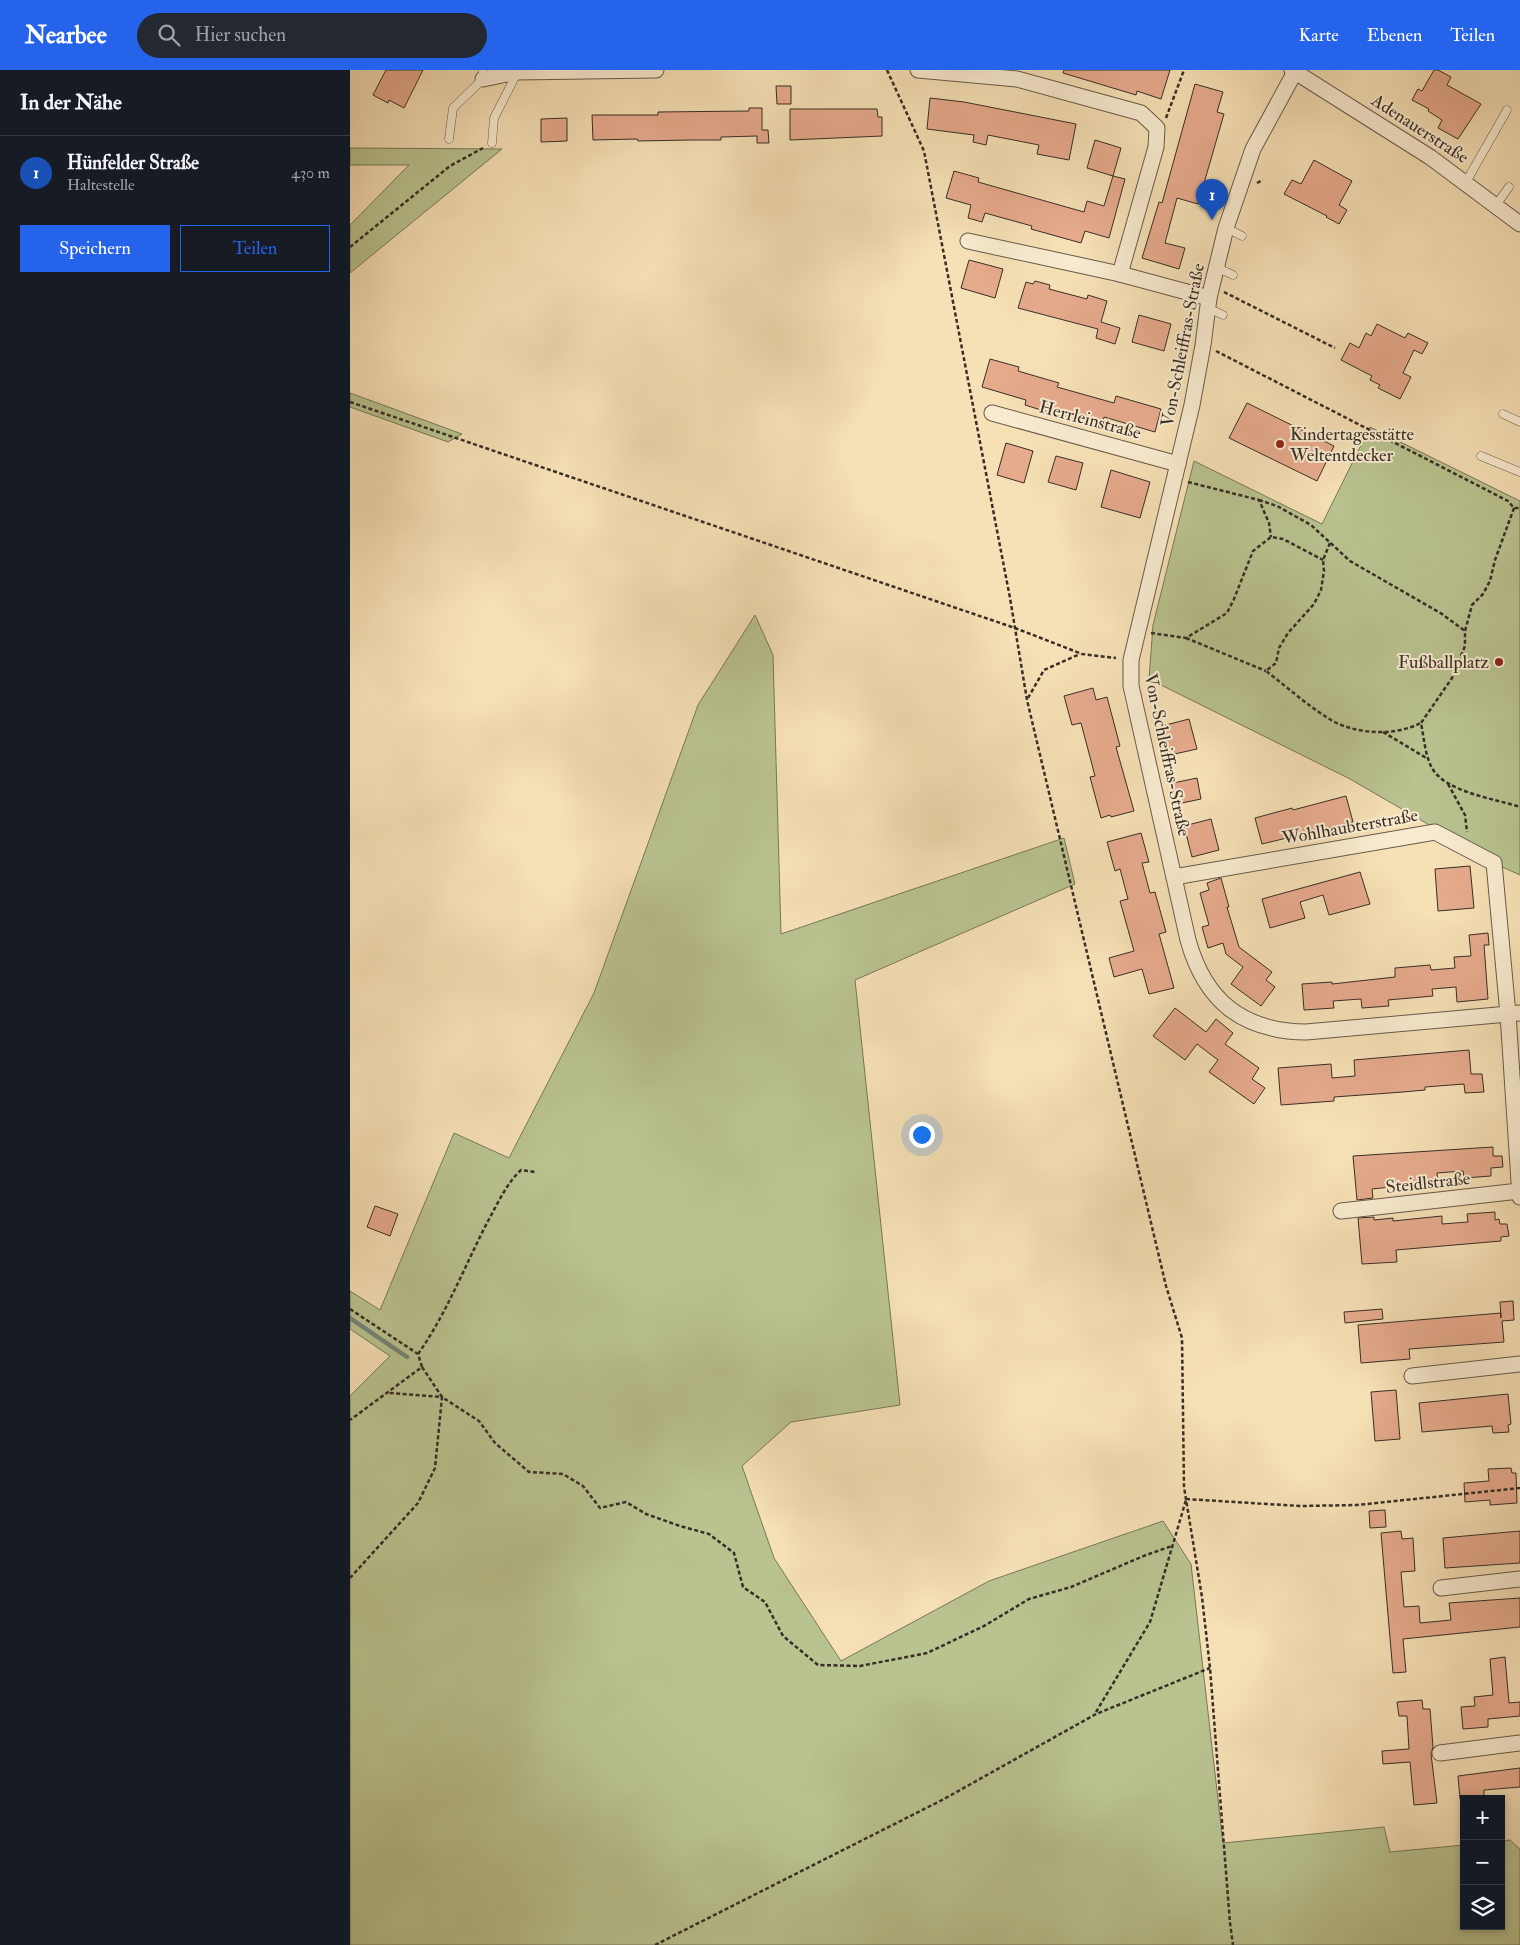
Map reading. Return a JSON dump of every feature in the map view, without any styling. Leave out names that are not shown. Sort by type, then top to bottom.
[{"type":"street","points":[[483,75],[517,72],[656,70]]},
{"type":"street","points":[[918,70],[1017,79],[1141,113],[1157,128],[1156,147],[1120,274]]},
{"type":"street","name":"Adenauerstraße","points":[[1294,71],[1466,182],[1520,224]]},
{"type":"street","name":"Von-Schleiffras-Straße","points":[[1294,71],[1253,149],[1226,228],[1210,298],[1192,405],[1131,660],[1133,692],[1174,877],[1194,961],[1203,980],[1231,1010],[1248,1021],[1268,1028],[1306,1032],[1514,1013]]},
{"type":"street","points":[[968,241],[1120,274],[1210,298]]},
{"type":"street","name":"Herrleinstraße","points":[[992,413],[1177,472]]},
{"type":"street","name":"Wohlhaubterstraße","points":[[1174,877],[1435,832],[1494,863],[1514,1013]]},
{"type":"street","points":[[1514,1013],[1520,1197]]},
{"type":"street","name":"Steidlstraße","points":[[1340,1211],[1519,1191]]},
{"type":"street","points":[[1412,1376],[1520,1364]]},
{"type":"street","points":[[1441,1588],[1520,1579]]},
{"type":"street","points":[[1440,1753],[1520,1743]]},
{"type":"lane","points":[[492,143],[494,118],[517,72]]},
{"type":"lane","points":[[450,139],[452,108],[483,75]]},
{"type":"lane","points":[[1466,182],[1507,110]]},
{"type":"lane","points":[[1496,205],[1509,187]]},
{"type":"lane","points":[[1226,228],[1242,236]]},
{"type":"lane","points":[[1216,267],[1233,275]]},
{"type":"lane","points":[[1210,298],[1223,315]]},
{"type":"lane","points":[[1503,414],[1520,422]]},
{"type":"lane","points":[[1481,456],[1520,472]]},
{"type":"path","points":[[887,70],[924,151],[1016,628],[1027,700],[1166,1286],[1182,1338],[1184,1487],[1202,1597],[1210,1668],[1233,1945]]},
{"type":"path","points":[[1157,128],[1168,116],[1184,70]]},
{"type":"path","points":[[350,247],[450,166],[492,143]]},
{"type":"path","points":[[1210,298],[1335,348]]},
{"type":"path","points":[[1203,345],[1508,501],[1514,508],[1520,508]]},
{"type":"path","points":[[350,402],[1016,628],[1082,654],[1131,660]]},
{"type":"path","points":[[1177,472],[1277,506],[1311,525],[1350,561],[1442,614],[1465,632]]},
{"type":"path","points":[[1258,500],[1269,523],[1271,538]]},
{"type":"path","points":[[1137,632],[1186,638],[1266,671],[1332,720],[1352,728],[1395,732],[1421,723],[1452,678],[1464,646],[1465,632],[1472,605],[1483,594],[1490,581],[1495,560],[1514,508]]},
{"type":"path","points":[[1186,638],[1226,612],[1234,599],[1253,550],[1271,538],[1283,539],[1323,560]]},
{"type":"path","points":[[1266,671],[1276,663],[1279,648],[1288,633],[1314,604],[1321,590],[1324,571],[1323,560],[1330,543]]},
{"type":"path","points":[[1027,700],[1044,670],[1082,654]]},
{"type":"path","points":[[1421,723],[1433,770],[1448,783],[1482,796],[1520,807]]},
{"type":"path","points":[[1382,732],[1429,759]]},
{"type":"path","points":[[1448,783],[1465,815]]},
{"type":"path","points":[[418,1354],[434,1332],[475,1246],[509,1181],[521,1170],[535,1172]]},
{"type":"path","points":[[350,1309],[418,1354],[422,1367],[442,1397],[480,1421],[495,1443],[529,1472],[563,1474],[583,1486],[600,1508],[626,1502],[646,1514],[709,1534],[734,1553],[743,1587],[765,1602],[783,1636],[818,1665],[860,1666],[926,1654],[984,1626],[1029,1599],[1071,1587],[1172,1546]]},
{"type":"path","points":[[350,1420],[422,1367]]},
{"type":"path","points":[[389,1393],[442,1397]]},
{"type":"path","points":[[350,1578],[418,1503],[435,1468],[442,1397]]},
{"type":"path","points":[[1186,1499],[1300,1506],[1357,1505],[1520,1488]]},
{"type":"path","points":[[1096,1714],[1150,1622],[1186,1499]]},
{"type":"path","points":[[655,1945],[944,1799],[1096,1714],[1210,1668]]},
{"type":"green space","points":[[350,148],[502,149],[350,273],[350,225],[409,165],[350,165]]},
{"type":"green space","points":[[350,393],[462,434],[448,442],[350,407]]},
{"type":"green space","points":[[1370,427],[1520,501],[1520,875],[1500,866],[1350,779],[1149,679],[1153,625],[1194,461],[1322,524]]},
{"type":"green space","points":[[755,615],[773,655],[781,934],[1064,838],[1075,884],[855,980],[900,1405],[791,1422],[742,1466],[774,1558],[841,1661],[989,1581],[1163,1521],[1191,1564],[1223,1843],[1384,1827],[1390,1852],[1460,1845],[1460,1930],[1505,1930],[1505,1841],[1510,1840],[1520,1849],[1520,1945],[350,1945],[350,1396],[390,1356],[350,1329],[350,1291],[380,1310],[454,1133],[509,1158],[594,993],[698,705]]},
{"type":"building","points":[[386,70],[423,70],[404,108],[389,100],[388,103],[373,95]]},
{"type":"building","points":[[1064,70],[1170,70],[1161,99],[1137,91],[1136,95],[1063,73]]},
{"type":"building","points":[[1434,70],[1438,70],[1451,77],[1447,85],[1481,104],[1458,139],[1438,128],[1442,120],[1428,111],[1429,109],[1412,100],[1418,89],[1422,91]]},
{"type":"building","points":[[1195,84],[1223,92],[1217,112],[1224,114],[1198,204],[1177,198],[1165,243],[1185,248],[1179,269],[1142,258],[1159,202],[1162,203]]},
{"type":"building","points":[[776,86],[791,86],[791,104],[777,104]]},
{"type":"building","points":[[930,98],[964,102],[1076,124],[1069,160],[1037,154],[1039,145],[988,135],[986,145],[973,142],[974,135],[927,129]]},
{"type":"building","points":[[749,108],[762,108],[762,130],[768,130],[769,143],[757,143],[757,136],[721,137],[721,140],[593,140],[592,115],[658,115],[658,112],[749,111]]},
{"type":"building","points":[[790,109],[877,109],[878,117],[882,117],[882,136],[790,140]]},
{"type":"building","points":[[567,118],[567,141],[541,142],[541,119]]},
{"type":"building","points":[[1095,140],[1121,148],[1113,176],[1087,168]]},
{"type":"building","points":[[1314,160],[1352,181],[1339,205],[1347,210],[1339,224],[1284,194],[1292,180],[1301,184]]},
{"type":"building","points":[[954,171],[979,178],[978,182],[1084,212],[1087,201],[1104,206],[1113,176],[1125,179],[1109,238],[1085,231],[1081,243],[1031,229],[1032,226],[985,213],[982,222],[968,218],[971,205],[946,198]]},
{"type":"building","points":[[969,260],[1003,269],[995,298],[961,288]]},
{"type":"building","points":[[1035,281],[1050,285],[1049,289],[1087,299],[1088,295],[1107,301],[1101,322],[1120,328],[1115,344],[1096,338],[1098,329],[1018,308],[1026,282],[1033,284]]},
{"type":"building","points":[[1139,315],[1171,324],[1164,351],[1132,342]]},
{"type":"building","points":[[1377,324],[1405,338],[1408,333],[1428,343],[1422,354],[1414,350],[1403,373],[1411,377],[1400,399],[1378,388],[1380,385],[1370,380],[1372,376],[1341,360],[1350,343],[1359,348],[1366,333],[1371,336]]},
{"type":"building","points":[[990,359],[1019,367],[1018,371],[1059,383],[1057,387],[1114,403],[1116,396],[1161,409],[1155,432],[1104,417],[1101,429],[1025,405],[1026,400],[982,387]]},
{"type":"building","points":[[1247,403],[1334,446],[1317,481],[1229,438]]},
{"type":"building","points":[[1006,443],[1033,451],[1024,483],[997,475]]},
{"type":"building","points":[[1056,456],[1083,463],[1076,490],[1048,482]]},
{"type":"building","points":[[1111,470],[1150,482],[1140,518],[1101,507]]},
{"type":"building","points":[[1093,688],[1096,700],[1107,697],[1120,746],[1116,747],[1134,811],[1111,817],[1110,815],[1101,818],[1090,777],[1095,776],[1081,723],[1072,725],[1064,696]]},
{"type":"building","points":[[1189,719],[1197,749],[1170,755],[1162,726]]},
{"type":"building","points":[[1197,778],[1201,799],[1177,804],[1173,783]]},
{"type":"building","points":[[1346,796],[1353,822],[1262,844],[1255,818]]},
{"type":"building","points":[[1211,819],[1219,850],[1192,857],[1184,826]]},
{"type":"building","points":[[1141,833],[1149,862],[1142,863],[1150,893],[1155,892],[1166,932],[1159,934],[1174,988],[1149,994],[1142,969],[1114,977],[1109,958],[1134,951],[1120,901],[1128,899],[1120,869],[1115,871],[1107,842]]},
{"type":"building","points":[[1470,866],[1474,908],[1438,911],[1435,869]]},
{"type":"building","points":[[1360,872],[1370,904],[1329,915],[1323,895],[1300,902],[1305,918],[1270,928],[1262,899]]},
{"type":"building","points":[[1221,878],[1229,907],[1227,907],[1239,947],[1272,972],[1266,980],[1275,987],[1261,1006],[1231,984],[1243,967],[1226,954],[1223,943],[1208,948],[1202,927],[1209,925],[1200,893],[1209,890],[1207,883]]},
{"type":"building","points":[[1488,933],[1489,945],[1484,945],[1488,999],[1457,1002],[1456,987],[1432,989],[1433,996],[1388,1000],[1389,1006],[1362,1008],[1361,999],[1333,1001],[1334,1008],[1304,1010],[1302,984],[1332,982],[1332,984],[1395,977],[1395,968],[1430,965],[1431,970],[1455,968],[1454,957],[1471,956],[1469,935]]},
{"type":"building","points":[[1175,1008],[1206,1032],[1216,1019],[1233,1033],[1225,1044],[1259,1068],[1252,1079],[1265,1088],[1254,1104],[1209,1072],[1218,1060],[1197,1044],[1185,1060],[1153,1036]]},
{"type":"building","points":[[1469,1050],[1471,1074],[1482,1074],[1484,1092],[1465,1093],[1464,1084],[1425,1087],[1425,1090],[1334,1097],[1334,1101],[1281,1105],[1278,1068],[1331,1064],[1332,1078],[1355,1076],[1354,1060]]},
{"type":"building","points":[[1493,1147],[1493,1156],[1502,1156],[1503,1167],[1491,1168],[1491,1176],[1464,1178],[1463,1171],[1437,1173],[1438,1182],[1372,1189],[1373,1198],[1357,1200],[1353,1156]]},
{"type":"building","points":[[375,1206],[398,1214],[390,1236],[367,1227]]},
{"type":"building","points":[[1495,1212],[1495,1220],[1499,1219],[1500,1224],[1507,1224],[1509,1236],[1501,1237],[1501,1241],[1396,1250],[1397,1262],[1362,1264],[1358,1218],[1374,1217],[1374,1220],[1393,1218],[1393,1221],[1442,1216],[1442,1224],[1468,1222],[1467,1214]]},
{"type":"building","points":[[1513,1301],[1514,1320],[1502,1321],[1504,1342],[1409,1349],[1410,1359],[1361,1363],[1358,1325],[1501,1313],[1500,1302]]},
{"type":"building","points":[[1382,1309],[1383,1319],[1345,1323],[1344,1312]]},
{"type":"building","points":[[1396,1390],[1400,1439],[1375,1441],[1371,1392]]},
{"type":"building","points":[[1508,1394],[1511,1424],[1508,1425],[1509,1432],[1493,1433],[1492,1426],[1422,1432],[1419,1403]]},
{"type":"building","points":[[1511,1468],[1512,1473],[1516,1473],[1517,1503],[1490,1505],[1490,1500],[1465,1502],[1464,1483],[1489,1481],[1488,1469]]},
{"type":"building","points":[[1385,1510],[1386,1527],[1370,1528],[1369,1511]]},
{"type":"building","points":[[1401,1531],[1402,1539],[1413,1538],[1415,1571],[1401,1572],[1404,1607],[1419,1606],[1420,1623],[1451,1620],[1449,1603],[1520,1598],[1520,1627],[1403,1639],[1406,1672],[1393,1673],[1381,1533]]},
{"type":"building","points":[[1520,1531],[1520,1563],[1445,1568],[1443,1538]]},
{"type":"building","points":[[1505,1657],[1509,1703],[1520,1702],[1520,1716],[1488,1719],[1488,1727],[1463,1729],[1461,1707],[1475,1706],[1474,1697],[1493,1695],[1490,1659]]},
{"type":"building","points":[[1422,1700],[1423,1709],[1430,1709],[1433,1747],[1431,1754],[1437,1803],[1414,1805],[1410,1762],[1383,1764],[1382,1751],[1409,1749],[1407,1716],[1399,1716],[1397,1702]]},
{"type":"building","points":[[1520,1768],[1520,1787],[1484,1790],[1484,1795],[1460,1795],[1460,1799],[1458,1776]]},
{"type":"waterway","points":[[350,1318],[407,1357]]},
{"type":"place","name":"Hünfelder Straße","points":[[1212,220]]},
{"type":"place","name":"Kindertagesstätte Weltentdecker","points":[[1280,444]]},
{"type":"place","name":"Fußballplatz","points":[[1499,662]]}]
